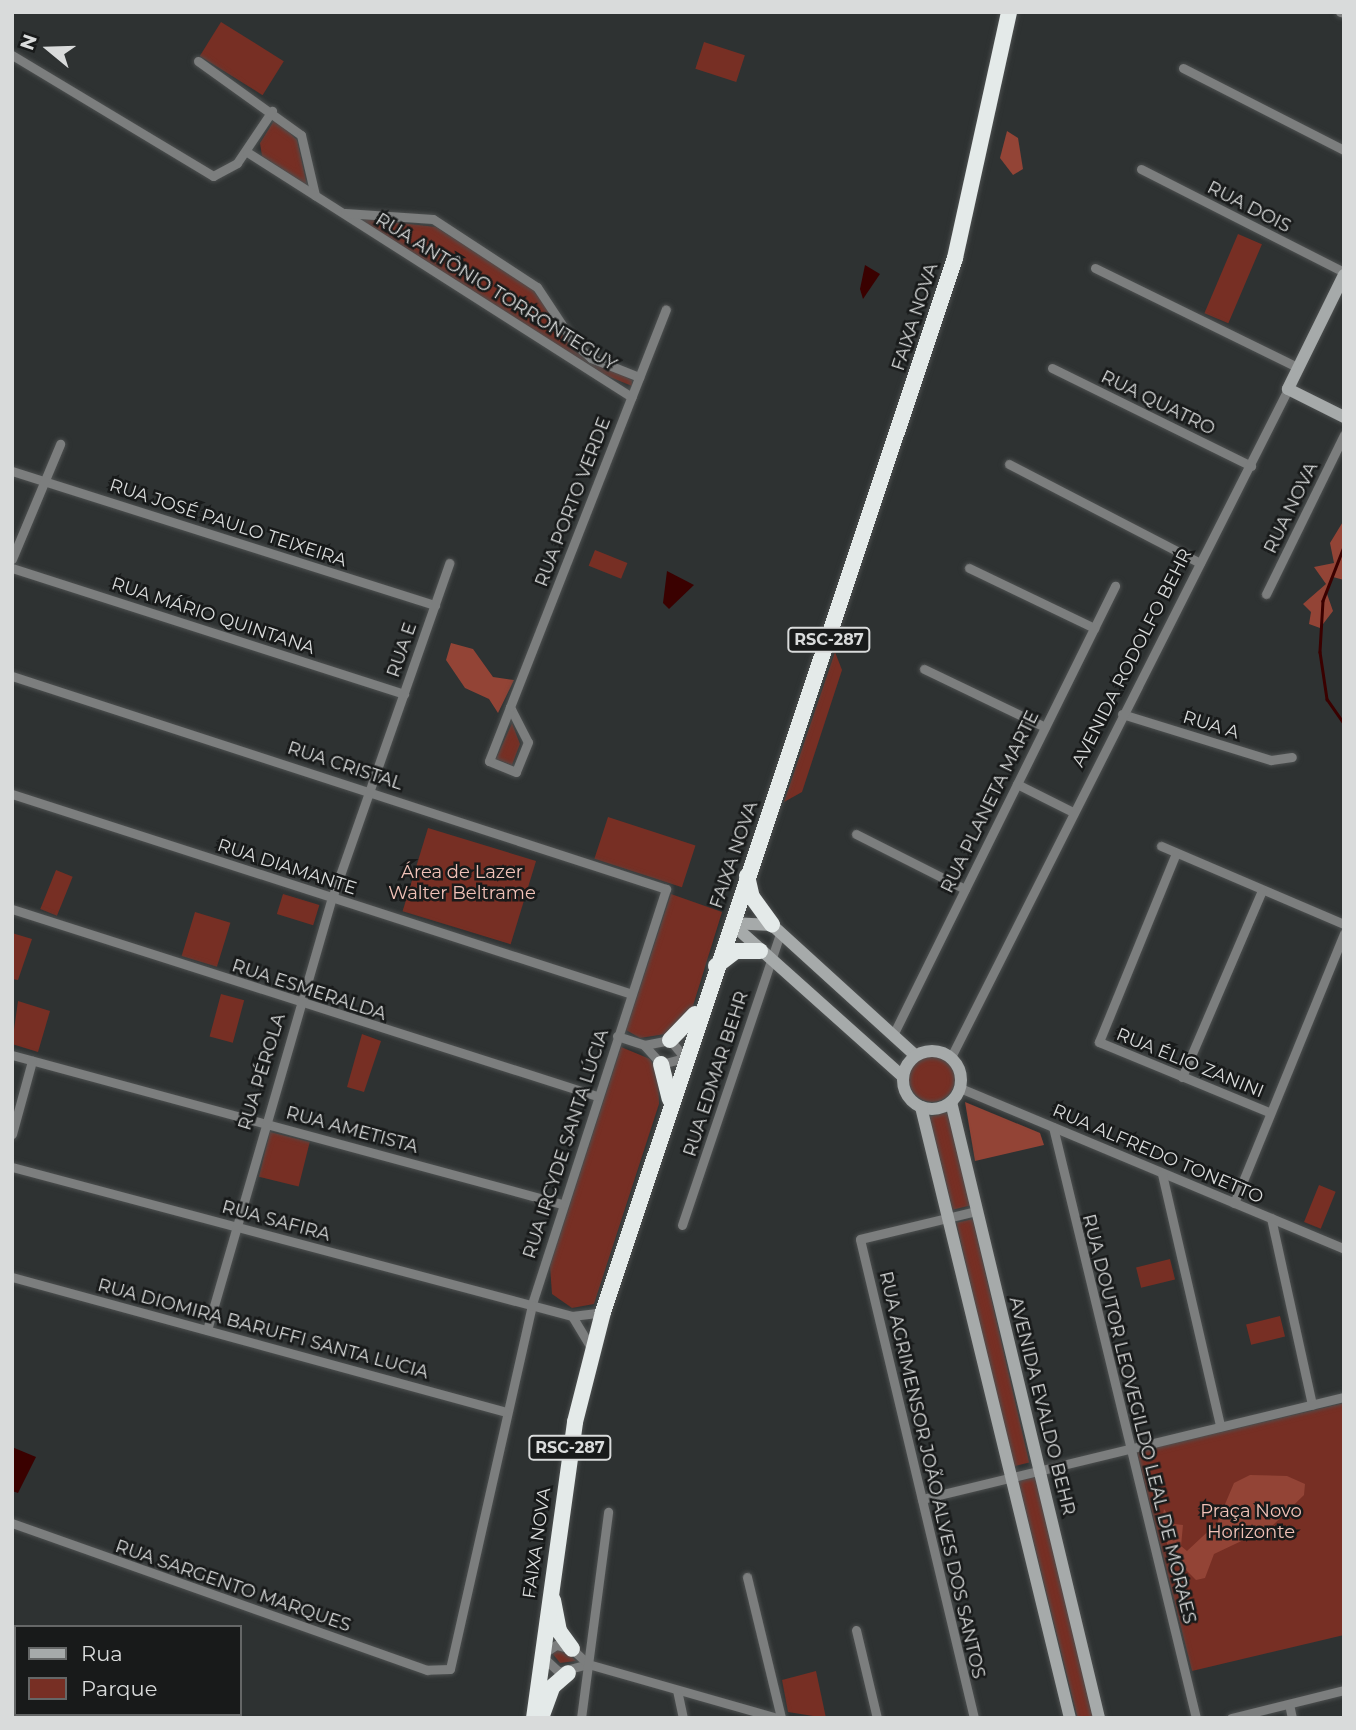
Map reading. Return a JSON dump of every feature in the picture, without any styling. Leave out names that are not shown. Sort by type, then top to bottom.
[{"type":"highway","name":"FAIXA NOVA","points":[[534,1718],[549,1586],[592,1349],[670,1100],[955,258],[1009,12]]},
{"type":"highway","points":[[747,876],[752,897],[776,929]]},
{"type":"highway","points":[[716,966],[736,951],[765,955]]},
{"type":"highway","points":[[670,1040],[703,1003]]},
{"type":"highway","points":[[661,1064],[670,1100]]},
{"type":"highway","points":[[549,1586],[559,1632],[572,1649]]},
{"type":"highway","points":[[541,1718],[552,1687],[568,1673]]},
{"type":"street","points":[[12,55],[204,173],[226,172],[247,152],[272,111]]},
{"type":"street","points":[[198,61],[272,111],[301,135],[316,195]]},
{"type":"street","points":[[1183,68],[1344,150]]},
{"type":"street","name":"RUA ANTÔNIO TORRONTEGUY","points":[[247,152],[632,397]]},
{"type":"street","name":"RUA DOIS","points":[[1141,169],[1344,273]]},
{"type":"street","name":"RUA ANTÔNIO TORRONTEGUY","points":[[343,213],[433,219],[537,286],[574,343],[591,358],[639,377]]},
{"type":"street","points":[[1095,268],[1299,368]]},
{"type":"street","name":"AVENIDA RODOLFO BEHR","points":[[951,1056],[1122,714],[1251,466],[1344,273]]},
{"type":"street","name":"RUA PORTO VERDE","points":[[510,707],[528,742],[516,772],[489,761],[510,707],[632,397],[666,309]]},
{"type":"street","name":"RUA QUATRO","points":[[1052,368],[1251,466]]},
{"type":"street","points":[[1289,389],[1344,416]]},
{"type":"street","name":"RUA NOVA","points":[[1266,594],[1344,435]]},
{"type":"street","points":[[12,559],[60,444]]},
{"type":"street","points":[[1009,464],[1200,563]]},
{"type":"street","name":"RUA JOSÉ PAULO TEIXEIRA","points":[[12,471],[435,606]]},
{"type":"street","name":"RUA E","points":[[385,747],[450,563]]},
{"type":"street","name":"RUA MÁRIO QUINTANA","points":[[12,568],[404,694]]},
{"type":"street","points":[[969,568],[1094,628]]},
{"type":"street","name":"RUA PLANETA MARTE","points":[[894,1033],[1115,586]]},
{"type":"street","points":[[924,669],[1045,727]]},
{"type":"street","name":"RUA CRISTAL","points":[[12,676],[370,790],[666,889]]},
{"type":"street","name":"RUA A","points":[[1122,714],[1271,760],[1292,757]]},
{"type":"street","name":"RUA PÉROLA","points":[[207,1330],[262,1122],[332,898],[385,747]]},
{"type":"street","points":[[1017,784],[1073,811]]},
{"type":"street","name":"RUA DIAMANTE","points":[[12,794],[632,994]]},
{"type":"street","points":[[856,834],[965,889]]},
{"type":"street","points":[[1161,846],[1344,924]]},
{"type":"street","name":"RUA ÉLIO ZANINI","points":[[1176,853],[1099,1042],[1269,1112]]},
{"type":"street","name":"RUA IRCYDE SANTA LÚCIA","points":[[445,1672],[532,1305],[562,1204],[666,889]]},
{"type":"street","points":[[1182,1077],[1262,890]]},
{"type":"street","name":"RUA ESMERALDA","points":[[12,909],[299,1004],[597,1096]]},
{"type":"street","points":[[731,923],[776,929],[894,1033],[915,1055]]},
{"type":"street","points":[[731,923],[902,1076],[910,1100],[921,1107],[951,1102],[960,1088],[951,1056],[939,1051],[915,1055],[902,1076]]},
{"type":"street","name":"RUA EDMAR BEHR","points":[[682,1225],[765,955],[776,929]]},
{"type":"street","points":[[1234,1203],[1344,934]]},
{"type":"street","points":[[617,1036],[644,1045],[670,1040],[685,1058],[661,1064],[644,1045]]},
{"type":"street","name":"RUA AMETISTA","points":[[12,1055],[562,1204]]},
{"type":"street","points":[[12,1134],[32,1061]]},
{"type":"street","name":"RUA ALFREDO TONETTO","points":[[960,1088],[1344,1249]]},
{"type":"street","name":"AVENIDA EVALDO BEHR","points":[[951,1102],[1099,1718]]},
{"type":"street","points":[[921,1107],[1070,1718]]},
{"type":"street","name":"RUA DOUTOR LEOVEGILDO LEAL DE MORAES","points":[[1053,1128],[1195,1718]]},
{"type":"street","name":"RUA SAFIRA","points":[[12,1167],[572,1316]]},
{"type":"street","points":[[1163,1174],[1220,1426]]},
{"type":"street","points":[[948,1219],[977,1211]]},
{"type":"street","points":[[1271,1218],[1312,1405]]},
{"type":"street","name":"RUA AGRIMENSOR JOÃO ALVES DOS SANTOS","points":[[948,1219],[860,1239],[974,1718]]},
{"type":"street","name":"RUA DIOMIRA BARUFFI SANTA LUCIA","points":[[12,1277],[506,1412]]},
{"type":"street","points":[[592,1349],[572,1316],[603,1312]]},
{"type":"street","points":[[922,1499],[1039,1468],[1344,1397]]},
{"type":"street","points":[[581,1718],[608,1512]]},
{"type":"street","name":"RUA SARGENTO MARQUES","points":[[12,1523],[445,1672]]},
{"type":"street","points":[[588,1664],[568,1673],[541,1655],[556,1645],[572,1649],[588,1664],[778,1718],[747,1577]]},
{"type":"street","points":[[856,1630],[877,1718]]},
{"type":"street","points":[[677,1690],[683,1718]]},
{"type":"street","points":[[1231,1718],[1344,1690]]},
{"type":"street","points":[[1289,1704],[1292,1718]]},
{"type":"green space","points":[[221,22],[284,61],[263,95],[200,56]]},
{"type":"green space","points":[[704,42],[745,55],[736,82],[695,69]]},
{"type":"green space","points":[[275,119],[297,140],[307,185],[262,156],[260,143]]},
{"type":"green space","points":[[1007,131],[1018,138],[1023,169],[1013,175],[1000,158]]},
{"type":"green space","points":[[358,218],[436,227],[531,287],[581,356],[632,380],[632,386],[600,373]]},
{"type":"green space","points":[[1238,234],[1262,244],[1228,323],[1204,313]]},
{"type":"green space","points":[[1344,520],[1344,580],[1333,577],[1326,591],[1333,611],[1320,628],[1309,624],[1311,612],[1303,604],[1326,584],[1314,567],[1334,563],[1330,543]]},
{"type":"green space","points":[[595,550],[627,563],[621,579],[589,566]]},
{"type":"green space","points":[[451,643],[473,649],[493,677],[514,680],[498,713],[489,699],[465,688],[446,660]]},
{"type":"green space","points":[[835,652],[842,670],[802,792],[784,802]]},
{"type":"green space","points":[[512,723],[520,744],[512,765],[496,759]]},
{"type":"green space","points":[[608,817],[695,845],[682,887],[594,859]]},
{"type":"green space","name":"Área de Lazer Walter Beltrame","points":[[428,828],[536,861],[511,944],[403,911]]},
{"type":"green space","points":[[56,870],[73,877],[57,916],[40,909]]},
{"type":"green space","points":[[283,894],[319,905],[313,925],[277,914]]},
{"type":"green space","points":[[671,894],[722,912],[692,1009],[672,1033],[640,1038],[626,1030]]},
{"type":"green space","points":[[195,912],[230,923],[217,967],[182,956]]},
{"type":"green space","points":[[12,933],[32,939],[18,980],[12,979]]},
{"type":"green space","points":[[221,994],[244,1000],[233,1043],[210,1037]]},
{"type":"green space","points":[[18,1001],[50,1011],[38,1052],[12,1044]]},
{"type":"green space","points":[[362,1034],[381,1041],[364,1092],[347,1087]]},
{"type":"green space","points":[[621,1047],[650,1059],[658,1072],[659,1104],[594,1304],[572,1308],[552,1294],[550,1266]]},
{"type":"green space","points":[[932,1056],[948,1063],[955,1079],[948,1095],[932,1102],[916,1095],[909,1079],[916,1063]]},
{"type":"green space","points":[[965,1102],[1040,1133],[1044,1145],[975,1161]]},
{"type":"green space","points":[[948,1112],[971,1205],[953,1210],[930,1117]]},
{"type":"green space","points":[[270,1132],[310,1142],[299,1187],[259,1177]]},
{"type":"green space","points":[[1319,1185],[1336,1192],[1321,1229],[1304,1222]]},
{"type":"green space","points":[[973,1219],[1029,1463],[1013,1466],[956,1223]]},
{"type":"green space","points":[[1170,1259],[1175,1279],[1141,1288],[1136,1267]]},
{"type":"green space","points":[[1280,1316],[1285,1336],[1251,1345],[1246,1324]]},
{"type":"green space","name":"Praça Novo Horizonte","points":[[1344,1403],[1344,1635],[1192,1671],[1137,1452]]},
{"type":"green space","points":[[1250,1475],[1287,1476],[1305,1484],[1304,1495],[1271,1527],[1214,1554],[1205,1578],[1196,1580],[1171,1555],[1161,1527],[1164,1509],[1174,1524],[1183,1525],[1181,1546],[1187,1551],[1217,1523],[1234,1483]]},
{"type":"green space","points":[[1035,1477],[1095,1718],[1078,1718],[1019,1481]]},
{"type":"green space","points":[[558,1650],[576,1661],[560,1663],[552,1653]]},
{"type":"green space","points":[[816,1671],[826,1718],[788,1712],[782,1680]]},
{"type":"shaded area","points":[[865,265],[880,274],[863,299],[860,289]]},
{"type":"shaded area","points":[[667,571],[694,585],[669,609],[663,603]]},
{"type":"shaded area","points":[[12,1447],[36,1457],[18,1493],[12,1491]]},
{"type":"waterway","points":[[1344,547],[1323,601],[1320,652],[1327,699],[1344,723]]}]
